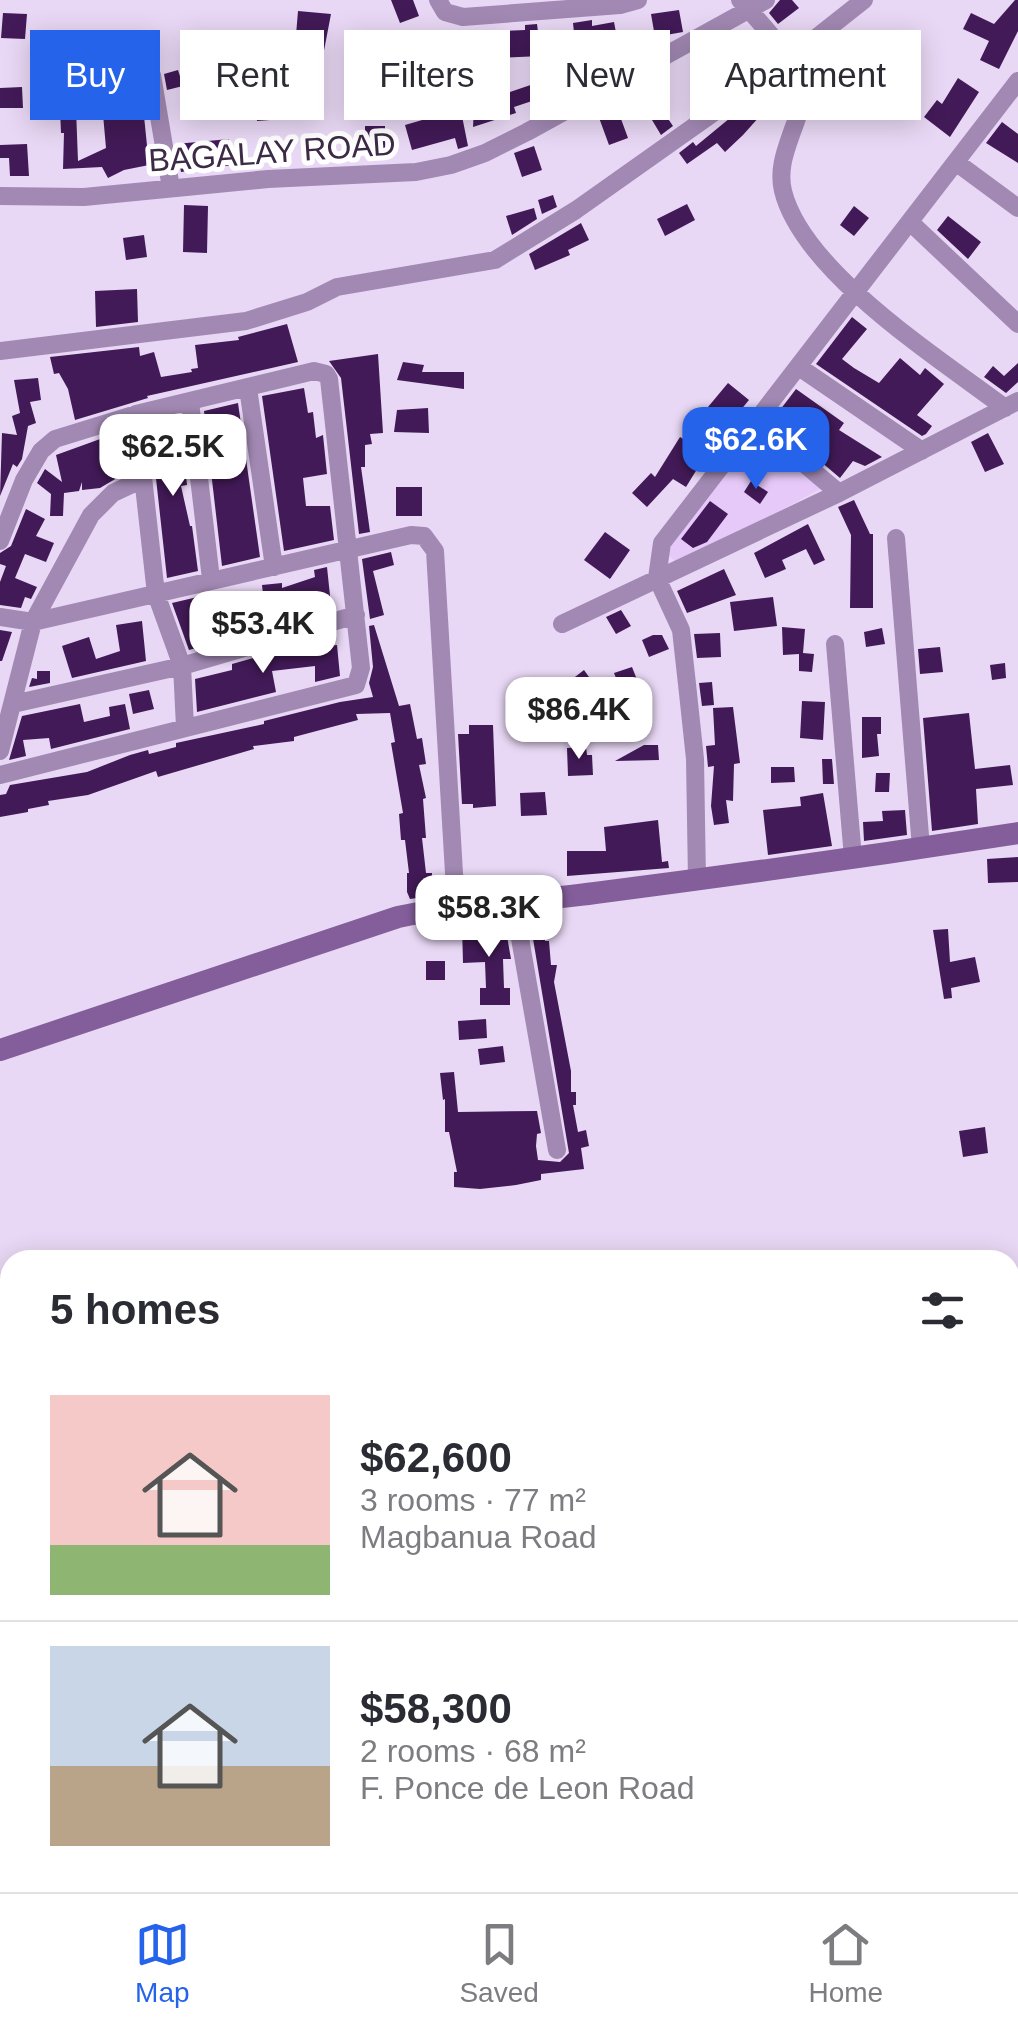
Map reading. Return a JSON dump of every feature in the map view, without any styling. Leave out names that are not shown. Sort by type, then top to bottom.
[{"type":"street","points":[[438,0],[454,16],[519,6],[620,5],[636,0]]},
{"type":"street","name":"BAGALAY ROAD","points":[[0,196],[84,196],[268,178],[416,172],[451,164],[485,153],[527,132],[745,5],[766,0]]},
{"type":"street","points":[[826,30],[864,0]]},
{"type":"street","points":[[745,5],[765,30]]},
{"type":"street","points":[[697,880],[695,759],[681,630],[657,578],[659,553],[666,538],[853,293],[957,163],[1011,103],[1018,81]]},
{"type":"street","points":[[160,120],[171,188]]},
{"type":"street","points":[[0,351],[246,321],[307,302],[336,288],[495,260],[576,210],[703,120]]},
{"type":"street","points":[[562,624],[839,493],[1011,405],[853,293],[800,228],[785,197],[782,160],[796,120]]},
{"type":"street","points":[[957,163],[1018,208]]},
{"type":"street","points":[[910,222],[1018,324]]},
{"type":"street","points":[[799,367],[922,451]]},
{"type":"street","points":[[0,540],[24,480],[55,439],[136,414],[314,371],[329,379],[361,668],[356,685],[0,775]]},
{"type":"street","points":[[248,388],[274,567]]},
{"type":"street","points":[[190,402],[211,578]]},
{"type":"street","points":[[136,414],[156,594],[182,666],[186,726]]},
{"type":"street","points":[[756,422],[839,493]]},
{"type":"street","points":[[0,751],[33,622],[91,515],[104,500],[142,479]]},
{"type":"street","points":[[0,616],[33,622],[211,578],[411,535],[424,536],[435,551],[456,907]]},
{"type":"street","points":[[896,538],[921,848]]},
{"type":"street","points":[[13,704],[182,666],[356,615]]},
{"type":"street","points":[[836,644],[853,858]]},
{"type":"street","points":[[0,1050],[398,918],[456,907],[514,904],[697,880],[1018,833]]},
{"type":"street","points":[[514,904],[557,1150]]},
{"type":"shaded area","points":[[760,431],[824,487],[678,565],[669,555],[672,542]]},
{"type":"building","points":[[391,0],[413,0],[419,16],[400,23]]},
{"type":"building","points":[[780,0],[792,0],[799,8],[778,24],[769,13]]},
{"type":"building","points":[[1015,0],[1018,31],[999,69],[980,60],[989,41],[963,29],[971,13],[994,24]]},
{"type":"building","points":[[679,10],[683,32],[670,34],[670,30],[654,30],[651,14]]},
{"type":"building","points":[[298,11],[331,14],[324,51],[324,30],[296,30]]},
{"type":"building","points":[[3,13],[27,14],[25,39],[1,38]]},
{"type":"building","points":[[592,20],[592,26],[614,22],[616,30],[574,30],[573,23]]},
{"type":"building","points":[[537,24],[538,30],[530,30],[530,56],[510,57],[510,31],[525,30],[525,25]]},
{"type":"building","points":[[178,70],[180,87],[167,90],[164,74]]},
{"type":"building","points":[[958,78],[979,92],[950,137],[924,117],[937,100],[942,104]]},
{"type":"building","points":[[530,85],[530,102],[514,107],[516,113],[510,115],[510,92]]},
{"type":"building","points":[[22,87],[23,108],[0,108],[0,88]]},
{"type":"building","points":[[60,120],[76,120],[78,161],[106,148],[104,120],[144,120],[149,165],[108,178],[102,167],[63,169]]},
{"type":"building","points":[[422,120],[463,120],[468,146],[458,149],[455,138],[412,150],[405,125]]},
{"type":"building","points":[[473,120],[494,120],[473,127]]},
{"type":"building","points":[[600,120],[621,120],[628,138],[609,145]]},
{"type":"building","points":[[652,120],[669,120],[673,126],[661,135]]},
{"type":"building","points":[[728,120],[756,120],[725,152],[717,143],[687,164],[679,153],[693,142],[696,146]]},
{"type":"building","points":[[1002,122],[1018,134],[1018,163],[986,143]]},
{"type":"building","points":[[365,126],[385,126],[385,148],[365,148]]},
{"type":"building","points":[[229,139],[232,165],[181,172],[176,144]]},
{"type":"building","points":[[27,144],[29,176],[10,176],[9,158],[0,158],[0,145]]},
{"type":"building","points":[[534,146],[542,170],[522,177],[514,153]]},
{"type":"building","points":[[553,195],[557,207],[542,214],[538,200]]},
{"type":"building","points":[[687,204],[695,220],[665,236],[657,219]]},
{"type":"building","points":[[184,205],[208,206],[207,253],[183,252]]},
{"type":"building","points":[[854,206],[869,218],[854,236],[840,225]]},
{"type":"building","points":[[534,208],[537,219],[512,235],[506,216]]},
{"type":"building","points":[[948,216],[981,242],[968,259],[937,230]]},
{"type":"building","points":[[581,223],[589,240],[568,250],[570,255],[535,270],[529,254]]},
{"type":"building","points":[[144,235],[147,257],[126,260],[123,238]]},
{"type":"building","points":[[137,289],[138,322],[96,327],[95,291]]},
{"type":"building","points":[[852,317],[867,329],[842,359],[854,368],[879,383],[900,358],[920,375],[925,368],[944,384],[917,415],[932,426],[926,434],[922,436],[816,364]]},
{"type":"building","points":[[287,324],[298,362],[147,396],[75,420],[68,389],[59,373],[54,374],[50,357],[139,347],[140,356],[154,352],[161,377],[198,368],[195,345],[239,340],[238,337]]},
{"type":"building","points":[[378,354],[383,433],[370,434],[372,444],[365,445],[365,467],[361,467],[370,532],[359,534],[341,378],[329,361]]},
{"type":"building","points":[[403,362],[424,365],[422,372],[464,372],[464,389],[397,380]]},
{"type":"building","points":[[1018,363],[1018,382],[1006,393],[984,377],[993,366],[1004,376]]},
{"type":"building","points":[[38,378],[41,400],[30,402],[36,423],[28,426],[22,459],[17,467],[13,464],[0,496],[2,433],[17,435],[12,416],[20,413],[14,380]]},
{"type":"building","points":[[728,383],[749,400],[729,424],[708,407]]},
{"type":"building","points":[[304,388],[308,413],[313,412],[316,438],[323,435],[327,474],[303,478],[306,506],[330,506],[334,540],[284,551],[262,396]]},
{"type":"building","points":[[796,389],[844,423],[839,430],[882,457],[865,466],[853,461],[840,478],[787,433],[794,421],[780,410]]},
{"type":"building","points":[[238,403],[260,557],[222,566],[204,411]]},
{"type":"building","points":[[428,408],[429,433],[394,432],[397,410]]},
{"type":"building","points":[[180,423],[187,485],[181,486],[198,571],[167,578],[150,424]]},
{"type":"building","points":[[988,433],[1004,464],[985,472],[971,442]]},
{"type":"building","points":[[114,434],[122,475],[100,488],[82,490],[82,482],[79,491],[64,493],[63,516],[50,516],[51,494],[37,483],[45,469],[62,482],[56,455]]},
{"type":"building","points":[[680,437],[707,453],[686,487],[673,479],[647,507],[632,493],[651,473],[655,477]]},
{"type":"building","points":[[759,442],[778,458],[766,471],[748,456]]},
{"type":"building","points":[[751,481],[768,492],[760,504],[744,492]]},
{"type":"building","points":[[396,487],[422,487],[422,516],[396,516]]},
{"type":"building","points":[[854,500],[873,534],[873,608],[850,608],[851,535],[838,507]]},
{"type":"building","points":[[710,501],[728,514],[707,542],[693,548],[681,539]]},
{"type":"building","points":[[26,509],[45,519],[36,536],[54,543],[46,562],[25,554],[15,578],[37,587],[31,599],[25,597],[21,608],[0,605],[0,582],[6,566],[0,564],[0,553],[11,546]]},
{"type":"building","points":[[808,524],[825,560],[814,565],[806,549],[782,560],[786,569],[765,578],[754,553]]},
{"type":"building","points":[[605,532],[630,550],[610,579],[584,560]]},
{"type":"building","points":[[391,552],[394,565],[373,571],[384,615],[370,619],[362,559]]},
{"type":"building","points":[[327,567],[331,605],[290,612],[293,621],[189,650],[172,603],[223,591],[224,595],[263,594],[262,585],[282,583],[282,588],[315,577],[314,570]]},
{"type":"building","points":[[724,569],[736,595],[687,613],[677,591]]},
{"type":"building","points":[[773,597],[777,626],[734,631],[730,602]]},
{"type":"building","points":[[621,610],[631,626],[616,634],[606,617]]},
{"type":"building","points":[[142,621],[146,661],[72,678],[62,646],[89,637],[96,659],[120,651],[116,625]]},
{"type":"building","points":[[374,625],[399,706],[410,704],[417,739],[422,738],[426,764],[419,765],[426,798],[426,838],[422,838],[426,873],[432,873],[432,891],[424,891],[424,897],[410,899],[407,892],[409,873],[405,840],[401,840],[399,814],[403,813],[390,713],[356,714],[358,720],[294,737],[294,741],[253,746],[254,749],[158,777],[156,771],[88,795],[48,801],[49,805],[28,812],[0,817],[0,795],[6,794],[10,785],[87,772],[148,750],[149,754],[176,747],[176,743],[373,697],[369,683],[373,667],[369,626]]},
{"type":"building","points":[[782,627],[805,629],[803,653],[814,654],[812,672],[799,671],[799,654],[783,655]]},
{"type":"building","points":[[882,628],[885,644],[866,647],[864,632]]},
{"type":"building","points":[[0,630],[12,632],[2,661],[0,661]]},
{"type":"building","points":[[720,633],[721,657],[697,658],[694,634]]},
{"type":"building","points":[[662,635],[669,649],[649,657],[642,640]]},
{"type":"building","points":[[337,645],[340,676],[315,682],[315,666],[272,671],[276,692],[197,712],[195,679],[232,670],[232,664],[275,652]]},
{"type":"building","points":[[940,647],[943,672],[920,674],[918,649]]},
{"type":"building","points":[[1005,663],[1006,678],[992,680],[990,665]]},
{"type":"building","points":[[632,667],[649,710],[632,718],[614,673]]},
{"type":"building","points":[[584,670],[594,684],[580,694],[571,680]]},
{"type":"building","points":[[37,671],[50,671],[50,683],[29,687],[32,678],[37,679]]},
{"type":"building","points":[[712,682],[714,705],[702,706],[699,683]]},
{"type":"building","points":[[149,690],[154,709],[133,714],[129,694]]},
{"type":"building","points":[[802,701],[825,702],[823,740],[800,738]]},
{"type":"building","points":[[80,704],[84,722],[110,716],[109,707],[125,704],[130,729],[51,749],[49,738],[23,740],[26,756],[9,760],[22,716]]},
{"type":"building","points":[[733,707],[740,763],[734,764],[733,801],[726,800],[729,823],[714,825],[714,766],[708,767],[706,746],[715,745],[713,708]]},
{"type":"building","points":[[969,713],[975,769],[1010,765],[1013,785],[976,789],[978,824],[932,831],[923,718]]},
{"type":"building","points":[[862,717],[881,717],[881,734],[877,734],[879,756],[862,758]]},
{"type":"building","points":[[469,725],[493,725],[496,806],[473,808],[473,804],[462,804],[458,734],[469,734]]},
{"type":"building","points":[[644,745],[658,745],[659,760],[615,761]]},
{"type":"building","points":[[586,747],[587,755],[592,755],[593,775],[568,776],[567,748]]},
{"type":"building","points":[[822,759],[832,759],[834,784],[823,784]]},
{"type":"building","points":[[771,767],[794,767],[795,782],[771,783]]},
{"type":"building","points":[[876,773],[890,773],[889,792],[875,792]]},
{"type":"building","points":[[545,792],[547,815],[521,816],[520,793]]},
{"type":"building","points":[[823,793],[832,846],[768,855],[763,810],[801,806],[800,797]]},
{"type":"building","points":[[905,810],[907,835],[864,841],[863,822],[883,821],[882,811]]},
{"type":"building","points":[[658,820],[662,862],[668,861],[669,868],[567,876],[567,851],[606,851],[604,827]]},
{"type":"building","points":[[1018,857],[1018,882],[988,883],[987,859]]},
{"type":"building","points":[[544,914],[551,965],[557,965],[554,982],[571,1071],[571,1092],[576,1092],[573,1105],[578,1132],[586,1130],[589,1146],[581,1148],[584,1169],[541,1174],[541,1180],[516,1185],[454,1187],[457,1172],[449,1132],[445,1132],[440,1073],[454,1072],[458,1112],[537,1111],[541,1133],[537,1134],[538,1160],[560,1162],[569,1153],[529,915]]},
{"type":"building","points":[[505,925],[511,959],[503,959],[504,988],[510,988],[510,1005],[480,1005],[480,988],[486,988],[485,962],[463,963],[462,926]]},
{"type":"building","points":[[948,929],[950,962],[975,957],[980,982],[951,988],[952,998],[944,999],[933,930]]},
{"type":"building","points":[[426,961],[445,961],[445,980],[426,980]]},
{"type":"building","points":[[486,1019],[487,1038],[459,1040],[458,1021]]},
{"type":"building","points":[[503,1046],[505,1062],[480,1065],[478,1049]]},
{"type":"building","points":[[985,1127],[988,1153],[963,1157],[959,1131]]}]
